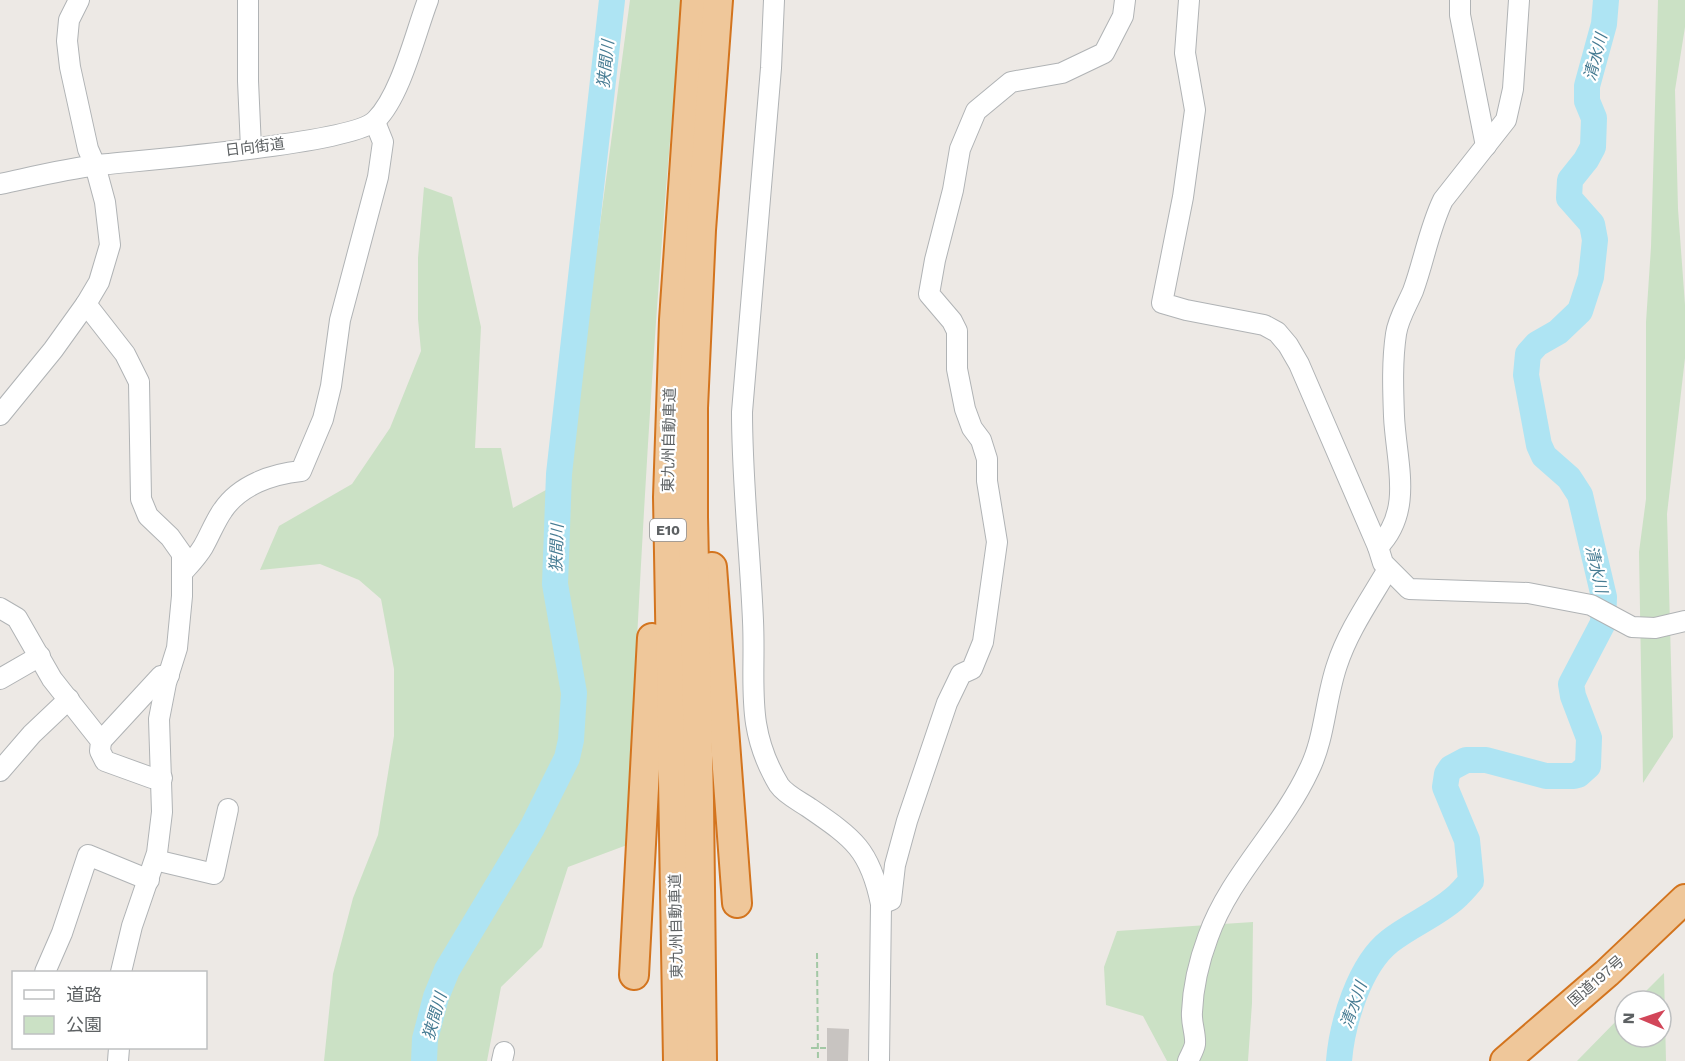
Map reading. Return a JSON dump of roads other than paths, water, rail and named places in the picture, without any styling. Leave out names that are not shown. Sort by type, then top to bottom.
[{"type":"highway","name":"東九州自動車道","points":[[678,1061],[669,623],[670,401],[678,245],[696,0]]},
{"type":"highway","name":"東九州自動車道","points":[[702,1061],[693,408],[696,316],[718,0]]},
{"type":"highway","points":[[706,154],[706,429],[713,585],[737,903]]},
{"type":"highway","points":[[634,975],[659,522],[670,401]]},
{"type":"highway","name":"国道197号","points":[[1505,1061],[1607,973],[1685,899]]},
{"type":"highway","name":"国道197号","points":[[1534,1061],[1685,909]]},
{"type":"street","points":[[0,415],[53,350],[86,304],[99,282],[110,245],[105,202],[79,112],[67,41],[69,20],[79,0]]},
{"type":"street","points":[[248,0],[251,148]]},
{"type":"street","points":[[182,573],[202,549],[223,510],[240,491],[259,481],[289,472],[301,471],[323,419],[331,386],[340,320],[378,177],[383,142],[375,122],[396,90],[428,0]]},
{"type":"street","points":[[774,0],[770,80],[742,412],[742,460],[753,623],[753,708],[759,744],[781,787],[838,828],[862,850],[876,879],[881,904],[879,1061]]},
{"type":"street","points":[[881,904],[891,900],[895,865],[907,822],[947,703],[961,674],[972,669],[983,642],[997,542],[987,482],[987,459],[981,440],[972,428],[965,409],[957,369],[957,331],[952,321],[929,294],[934,260],[953,190],[960,149],[976,111],[1011,82],[1062,73],[1104,53],[1123,16],[1125,0]]},
{"type":"street","points":[[1189,0],[1185,53],[1195,110],[1183,197],[1162,303],[1264,325],[1277,332],[1299,364],[1383,563],[1409,589],[1528,593],[1591,605],[1632,627],[1655,628],[1685,621]]},
{"type":"street","points":[[1460,0],[1460,15],[1486,146]]},
{"type":"street","points":[[1378,547],[1395,525],[1400,504],[1394,416],[1396,330],[1413,290],[1436,214],[1443,200],[1506,120],[1511,99],[1517,44],[1519,0]]},
{"type":"street","name":"日向街道","points":[[0,184],[95,165],[251,148],[343,134],[375,122]]},
{"type":"street","points":[[86,304],[125,354],[139,382],[141,499],[148,516],[170,537],[182,554],[177,648],[159,719],[162,812],[155,861],[132,926],[121,971]]},
{"type":"street","points":[[1188,1061],[1195,1045],[1191,1014],[1200,959],[1215,917],[1240,874],[1286,812],[1309,771],[1318,748],[1327,697],[1337,663],[1388,569]]},
{"type":"street","points":[[0,608],[17,618],[52,679],[101,741]]},
{"type":"street","points":[[0,679],[40,657]]},
{"type":"street","points":[[162,778],[152,777],[105,761],[100,751],[101,741],[161,676],[169,675]]},
{"type":"street","points":[[0,771],[32,734],[69,699]]},
{"type":"street","points":[[155,861],[214,874],[228,809]]},
{"type":"street","points":[[45,971],[62,933],[88,855],[149,880]]},
{"type":"waterway","name":"狭間川","points":[[424,1061],[425,1039],[436,997],[447,970],[532,828],[567,758],[571,740],[574,693],[555,584],[559,474],[612,0]]},
{"type":"waterway","name":"清水川","points":[[1339,1061],[1348,1013],[1369,965],[1390,941],[1448,904],[1471,881],[1467,840],[1445,787],[1447,774],[1451,768],[1466,760],[1486,760],[1546,776],[1574,776],[1588,766],[1589,738],[1573,696],[1571,684],[1603,623],[1604,597],[1580,495],[1569,478],[1544,456],[1539,445],[1526,375],[1528,354],[1537,344],[1558,332],[1580,311],[1591,277],[1595,240],[1592,224],[1569,198],[1570,180],[1593,147],[1594,118],[1587,101],[1587,86],[1604,24],[1606,0]]}]
